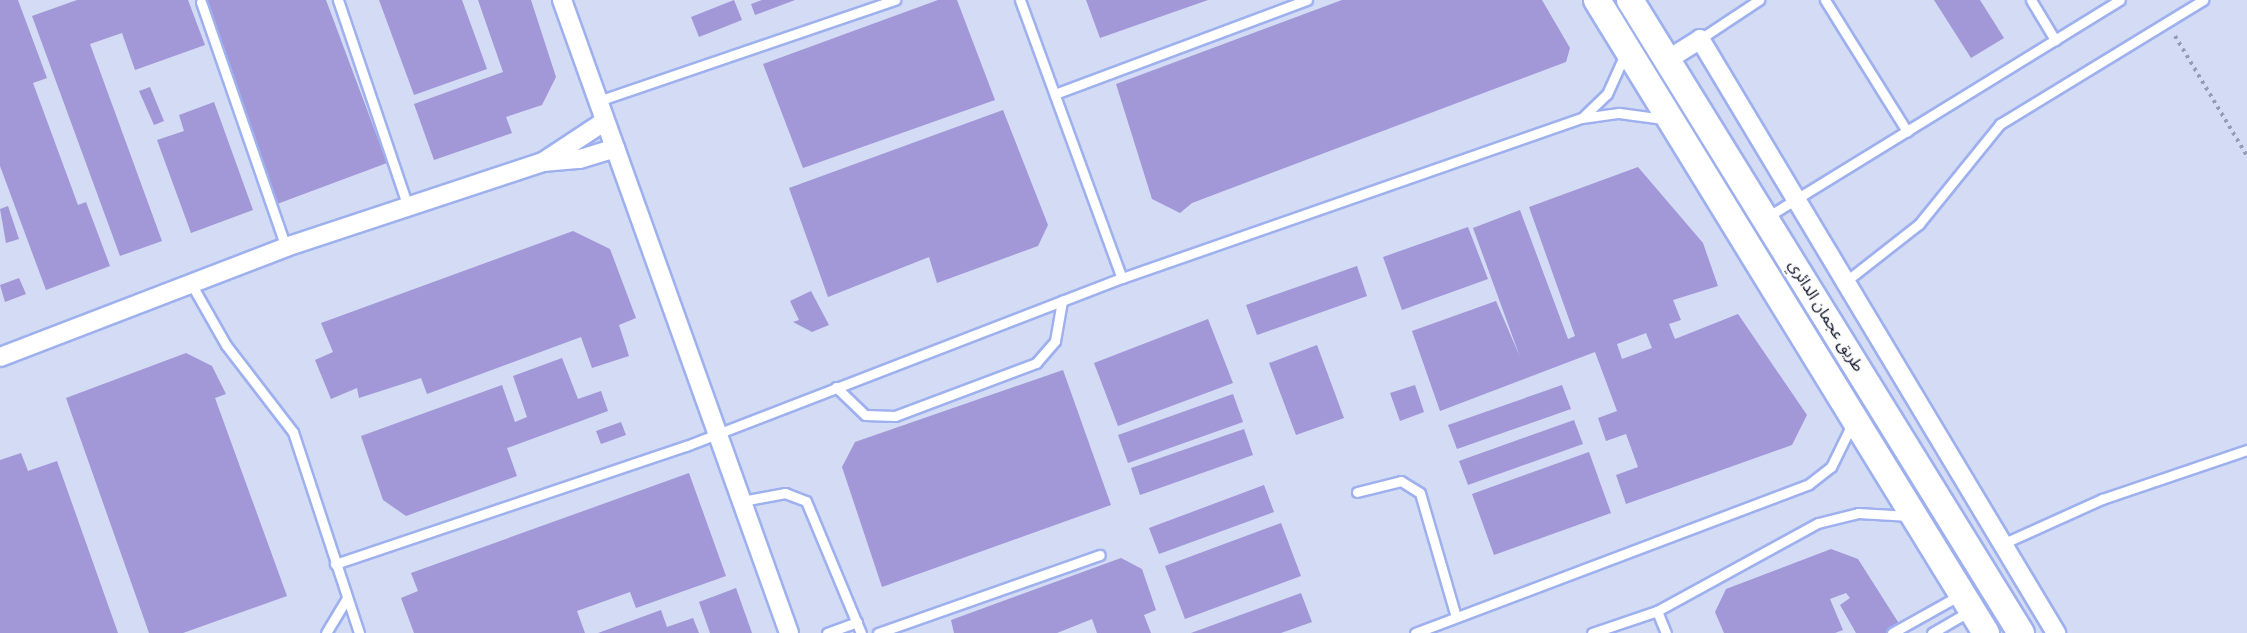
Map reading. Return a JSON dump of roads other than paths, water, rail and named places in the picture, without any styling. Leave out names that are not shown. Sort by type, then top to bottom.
[{"type":"main road","name":"طريق عجمان الدائري","points":[[1597,0],[1986,633]]},
{"type":"main road","name":"طريق عجمان الدائري","points":[[1630,0],[2021,633]]},
{"type":"street","points":[[562,0],[789,633]]},
{"type":"street","points":[[1667,60],[1700,39],[2000,544],[2056,633]]},
{"type":"street","points":[[543,162],[605,122]]},
{"type":"street","points":[[0,357],[193,287],[286,248],[543,162],[580,159],[615,148]]},
{"type":"lane","points":[[338,0],[408,207]]},
{"type":"lane","points":[[598,100],[896,0]]},
{"type":"lane","points":[[1020,0],[1122,278]]},
{"type":"lane","points":[[1054,94],[1307,0]]},
{"type":"lane","points":[[1700,39],[1759,0]]},
{"type":"lane","points":[[1825,0],[1907,130]]},
{"type":"lane","points":[[2031,0],[2055,40]]},
{"type":"lane","points":[[1765,218],[2120,0]]},
{"type":"lane","points":[[1845,282],[1919,224],[2000,124],[2203,0]]},
{"type":"lane","points":[[201,2],[286,248]]},
{"type":"lane","points":[[1582,118],[1607,94],[1627,49]]},
{"type":"lane","points":[[335,564],[717,431],[1122,278],[1582,118],[1619,112],[1673,122]]},
{"type":"lane","points":[[193,287],[226,345],[294,432],[359,633]]},
{"type":"lane","points":[[836,387],[865,415],[885,418],[1036,363],[1054,341],[1062,301]]},
{"type":"lane","points":[[1415,633],[1809,484],[1831,467],[1854,419]]},
{"type":"lane","points":[[2000,544],[2102,499],[2247,450]]},
{"type":"lane","points":[[1357,492],[1401,481],[1420,493],[1456,617]]},
{"type":"lane","points":[[742,501],[785,493],[806,501],[861,633]]},
{"type":"lane","points":[[1592,633],[1657,610],[1818,522],[1868,512],[1915,518]]},
{"type":"lane","points":[[878,633],[1100,555]]},
{"type":"lane","points":[[326,633],[347,598]]},
{"type":"lane","points":[[1892,633],[1967,602]]},
{"type":"lane","points":[[1932,633],[1967,602]]},
{"type":"lane","points":[[1657,610],[1666,633]]},
{"type":"lane","points":[[827,633],[857,622]]}]
